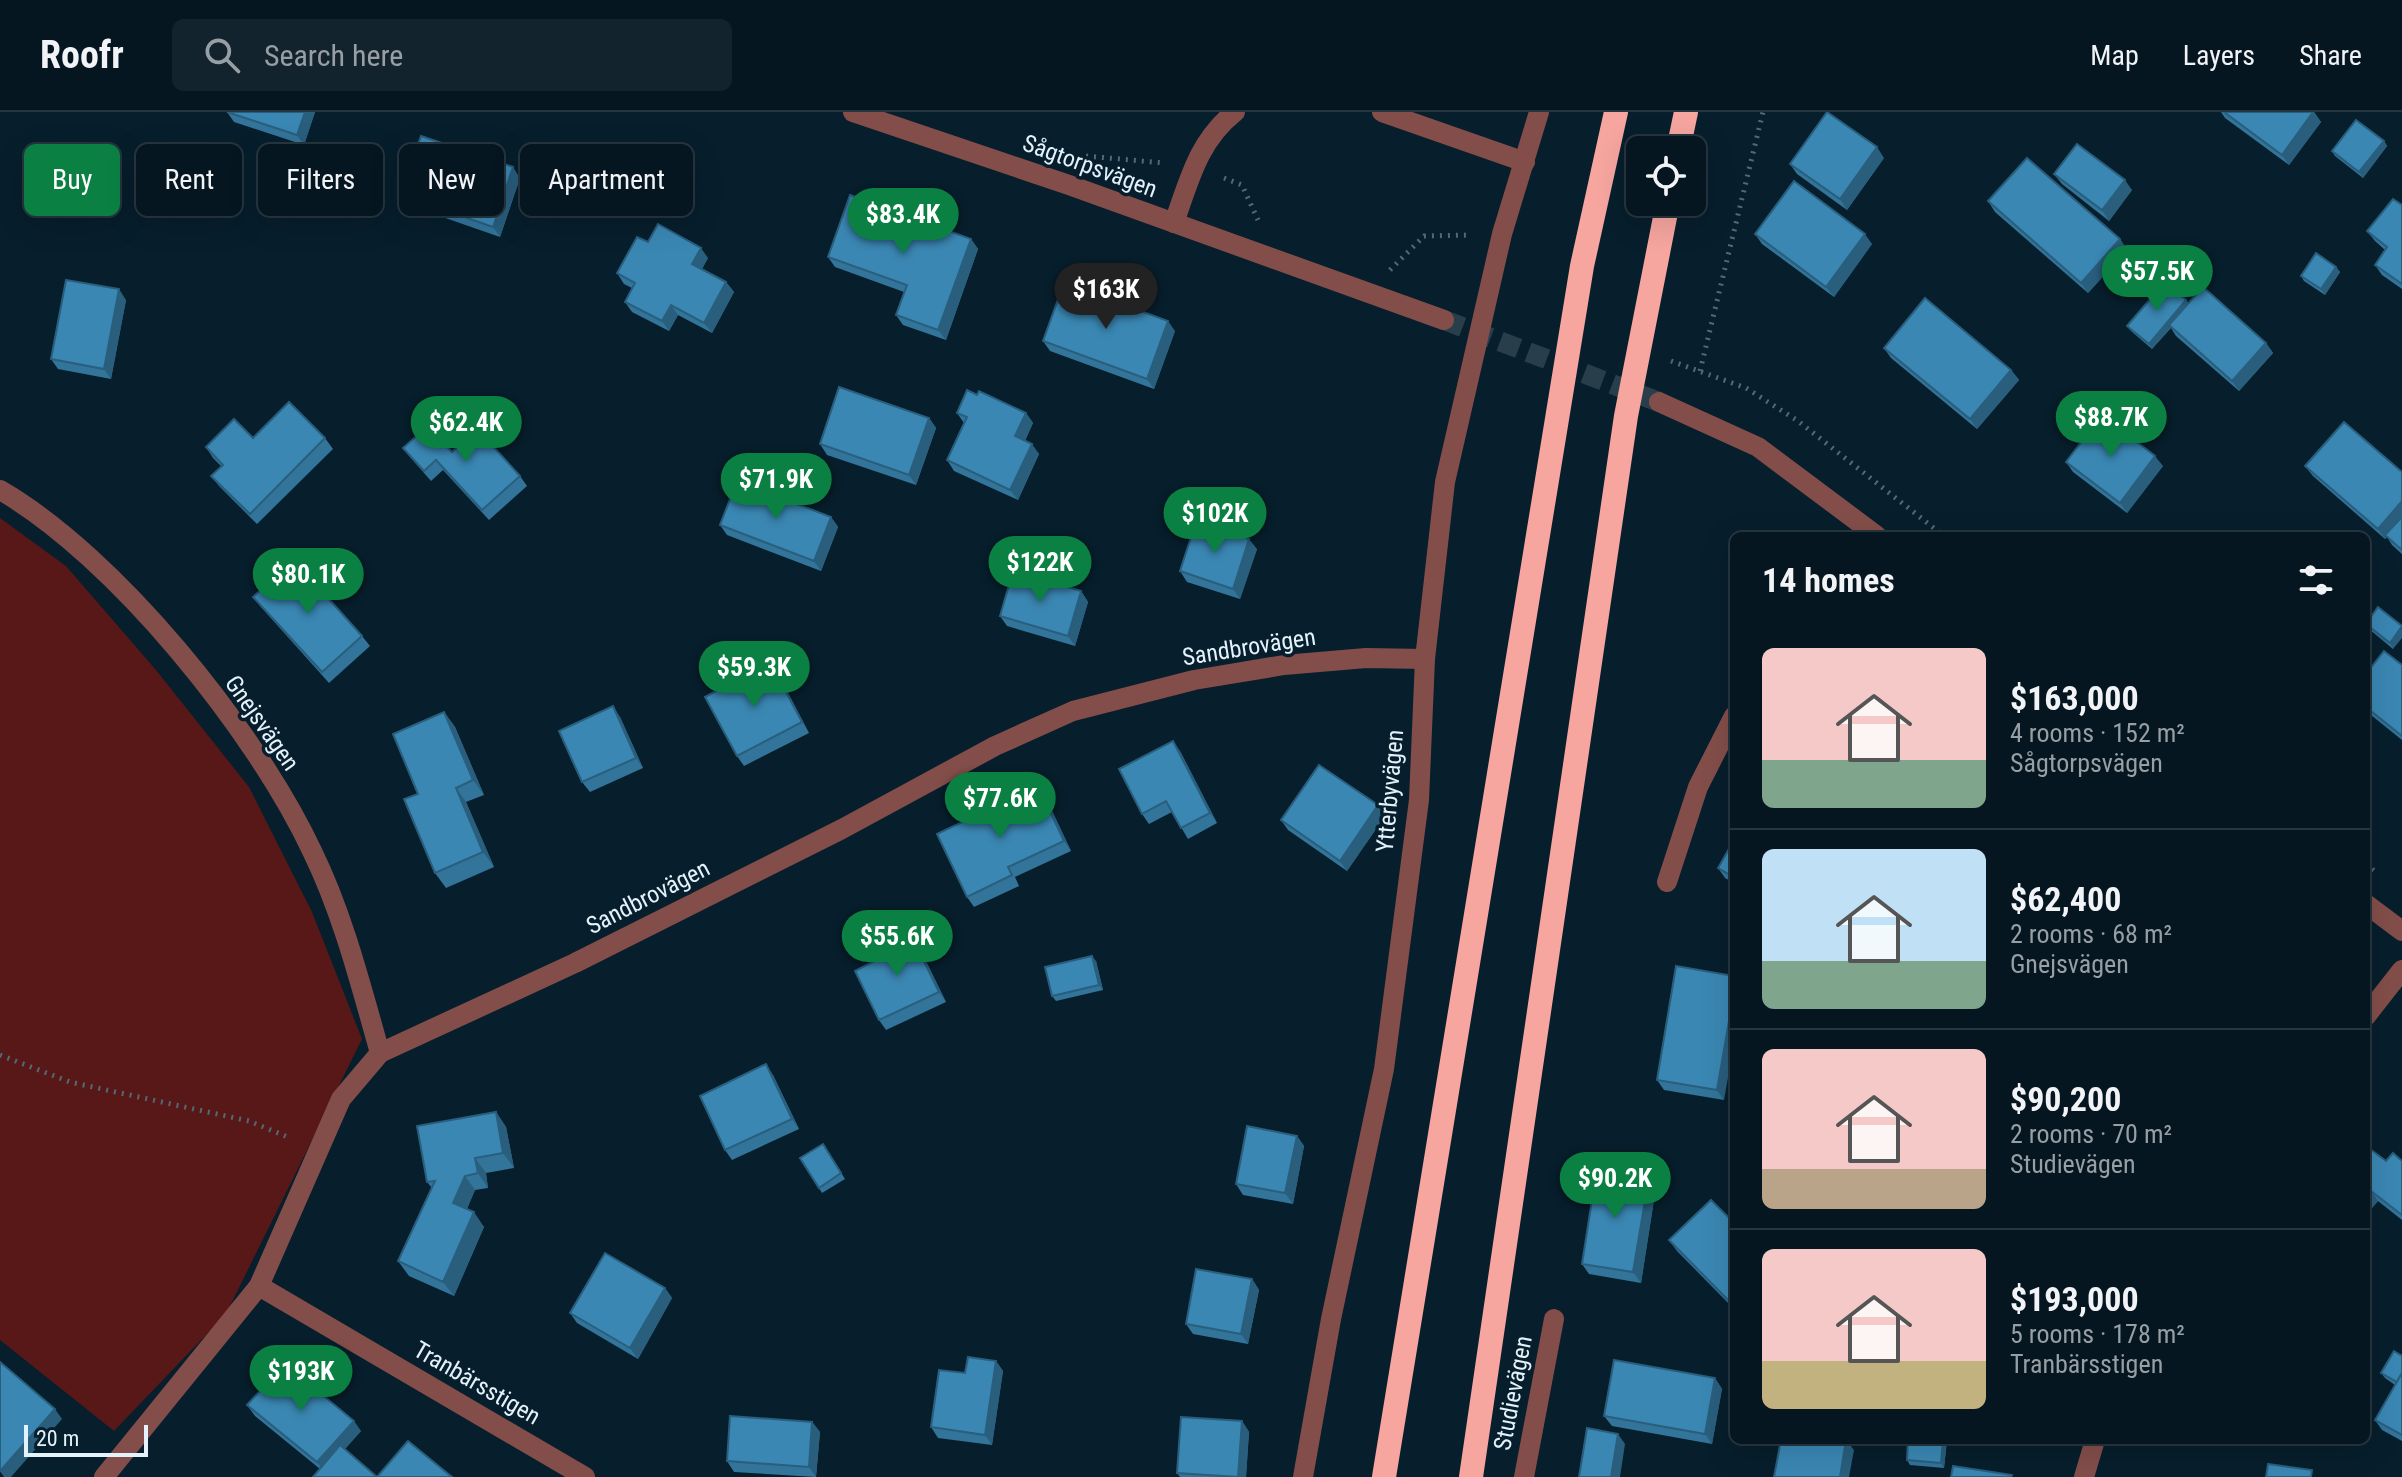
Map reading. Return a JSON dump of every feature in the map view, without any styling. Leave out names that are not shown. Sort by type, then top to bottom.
[{"type":"highway","points":[[1384,1477],[1582,266],[1616,112]]},
{"type":"highway","points":[[1681,136],[1686,112]]},
{"type":"highway","points":[[1471,1477],[1626,416],[1665,216]]},
{"type":"street","name":"Sågtorpsvägen","points":[[853,112],[1444,320]]},
{"type":"street","name":"Sågtorpsvägen","points":[[1174,223],[1194,167],[1213,128],[1235,112]]},
{"type":"street","points":[[1382,112],[1525,162]]},
{"type":"street","name":"Ytterbyvägen","points":[[1303,1477],[1331,1319],[1384,1069],[1419,800],[1425,659],[1445,482],[1502,234],[1539,112]]},
{"type":"street","points":[[1659,402],[1758,447],[1852,529]]},
{"type":"street","name":"Gnejsvägen","points":[[0,490],[87,554],[135,604],[242,733],[313,852],[357,974],[380,1053]]},
{"type":"street","name":"Sandbrovägen","points":[[104,1477],[259,1286],[341,1099],[380,1053],[575,963],[842,829],[995,746],[1073,711],[1194,680],[1284,665],[1366,658],[1425,659]]},
{"type":"street","points":[[1667,882],[1698,787],[1730,724]]},
{"type":"street","points":[[2370,907],[2402,931]]},
{"type":"street","points":[[2370,1011],[2402,970]]},
{"type":"street","name":"Tranbärsstigen","points":[[259,1286],[585,1477]]},
{"type":"street","name":"Studievägen","points":[[1524,1477],[1554,1319]]},
{"type":"street","points":[[2084,1477],[2094,1444]]},
{"type":"path","points":[[1700,371],[1763,112]]},
{"type":"path","points":[[1389,270],[1424,236],[1502,234]]},
{"type":"path","points":[[1666,360],[1746,388],[1798,421],[1939,532]]},
{"type":"path","points":[[0,1055],[70,1082],[249,1121],[320,1150]]},
{"type":"shaded area","points":[[0,518],[66,566],[156,670],[249,787],[312,912],[362,1039],[226,1314],[114,1431],[0,1340]]},
{"type":"building","points":[[227,112],[305,112],[297,135]]},
{"type":"building","points":[[1827,112],[1877,147],[1840,199],[1790,164]]},
{"type":"building","points":[[2224,112],[2313,112],[2282,155]]},
{"type":"building","points":[[2356,120],[2384,141],[2359,172],[2332,151]]},
{"type":"building","points":[[421,136],[445,144],[418,144]]},
{"type":"building","points":[[2077,144],[2125,180],[2102,210],[2054,174]]},
{"type":"building","points":[[2027,158],[2120,239],[2081,283],[1988,201]]},
{"type":"building","points":[[504,164],[513,167],[504,194]]},
{"type":"building","points":[[1794,181],[1865,234],[1826,287],[1755,234]]},
{"type":"building","points":[[850,195],[971,239],[938,330],[896,315],[907,285],[828,257]]},
{"type":"building","points":[[2393,199],[2402,205],[2402,284],[2375,265],[2387,247],[2367,231]]},
{"type":"building","points":[[461,216],[497,216],[493,227]]},
{"type":"building","points":[[658,224],[701,248],[692,264],[726,282],[704,323],[671,305],[662,321],[625,302],[635,283],[617,273],[637,237],[648,242]]},
{"type":"building","points":[[2316,253],[2336,267],[2321,289],[2301,276]]},
{"type":"building","points":[[66,280],[119,289],[104,369],[51,359]]},
{"type":"building","points":[[2165,282],[2186,300],[2149,344],[2127,326]]},
{"type":"building","points":[[1064,283],[1168,321],[1147,379],[1043,341]]},
{"type":"building","points":[[2203,287],[2266,343],[2232,381],[2169,325]]},
{"type":"building","points":[[1925,298],[2011,370],[1970,419],[1884,348]]},
{"type":"building","points":[[839,387],[929,418],[909,475],[820,444]]},
{"type":"building","points":[[967,390],[977,395],[979,391],[1026,413],[1015,436],[1032,444],[1010,490],[947,460],[967,417],[957,413]]},
{"type":"building","points":[[289,402],[325,438],[250,514],[211,476],[223,465],[206,447],[234,419],[253,438]]},
{"type":"building","points":[[2102,415],[2155,456],[2120,503],[2066,462]]},
{"type":"building","points":[[2344,422],[2402,472],[2402,501],[2378,529],[2305,466]]},
{"type":"building","points":[[428,426],[452,452],[477,429],[520,476],[482,510],[436,460],[424,471],[403,448]]},
{"type":"building","points":[[737,481],[831,517],[814,561],[720,525]]},
{"type":"building","points":[[2402,517],[2402,550],[2385,535]]},
{"type":"building","points":[[1196,522],[1249,539],[1233,589],[1180,571]]},
{"type":"building","points":[[294,560],[362,636],[322,672],[253,597]]},
{"type":"building","points":[[1013,571],[1081,591],[1068,636],[1000,616]]},
{"type":"building","points":[[2378,607],[2402,626],[2390,643],[2370,627],[2370,618]]},
{"type":"building","points":[[2384,651],[2402,665],[2402,736],[2370,710],[2370,669]]},
{"type":"building","points":[[770,662],[802,722],[737,756],[705,697]]},
{"type":"building","points":[[613,706],[636,758],[582,782],[559,731]]},
{"type":"building","points":[[444,712],[473,780],[456,788],[483,852],[435,873],[404,799],[418,794],[393,734]]},
{"type":"building","points":[[1173,741],[1210,813],[1181,828],[1166,801],[1142,814],[1119,769]]},
{"type":"building","points":[[1319,765],[1378,805],[1340,861],[1281,820]]},
{"type":"building","points":[[1038,786],[1064,841],[1008,867],[1012,875],[967,897],[937,834]]},
{"type":"building","points":[[1730,847],[1730,875],[1718,868]]},
{"type":"building","points":[[910,933],[939,992],[879,1020],[855,971],[884,956],[880,947]]},
{"type":"building","points":[[1092,956],[1099,985],[1052,996],[1045,967]]},
{"type":"building","points":[[1676,966],[1730,975],[1730,1015],[1717,1090],[1657,1080]]},
{"type":"building","points":[[766,1064],[792,1119],[725,1150],[700,1096]]},
{"type":"building","points":[[496,1112],[503,1153],[475,1158],[478,1173],[465,1176],[453,1203],[474,1212],[443,1282],[398,1261],[435,1181],[427,1182],[417,1126]]},
{"type":"building","points":[[1247,1126],[1297,1136],[1285,1193],[1236,1184]]},
{"type":"building","points":[[823,1144],[841,1173],[819,1188],[800,1158]]},
{"type":"building","points":[[2370,1149],[2386,1161],[2393,1153],[2402,1161],[2402,1215],[2371,1191]]},
{"type":"building","points":[[1597,1168],[1649,1177],[1633,1272],[1582,1264]]},
{"type":"building","points":[[1711,1200],[1730,1219],[1730,1302],[1669,1240]]},
{"type":"building","points":[[605,1253],[665,1288],[630,1348],[570,1313]]},
{"type":"building","points":[[1196,1269],[1252,1279],[1241,1334],[1186,1324]]},
{"type":"building","points":[[2394,1351],[2402,1356],[2402,1373],[2397,1382],[2381,1373]]},
{"type":"building","points":[[968,1357],[996,1361],[985,1435],[931,1427],[939,1370],[965,1373]]},
{"type":"building","points":[[1614,1360],[1715,1378],[1705,1434],[1604,1416]]},
{"type":"building","points":[[0,1362],[55,1409],[0,1471]]},
{"type":"building","points":[[285,1364],[354,1421],[317,1462],[247,1405]]},
{"type":"building","points":[[2402,1373],[2402,1435],[2375,1420]]},
{"type":"building","points":[[730,1416],[812,1422],[809,1467],[727,1461]]},
{"type":"building","points":[[1181,1417],[1242,1421],[1238,1477],[1177,1473]]},
{"type":"building","points":[[1587,1428],[1618,1434],[1611,1477],[1579,1477]]},
{"type":"building","points":[[408,1441],[452,1477],[377,1477]]},
{"type":"building","points":[[1780,1444],[1845,1444],[1840,1477],[1774,1477]]},
{"type":"building","points":[[1908,1444],[1943,1444],[1941,1463],[1907,1460]]},
{"type":"building","points":[[340,1445],[377,1477],[313,1477]]},
{"type":"building","points":[[2268,1464],[2312,1470],[2311,1477],[2266,1477]]},
{"type":"building","points":[[1953,1466],[2012,1475],[1951,1477]]},
{"type":"tunnel","points":[[1444,320],[1659,402]]}]
